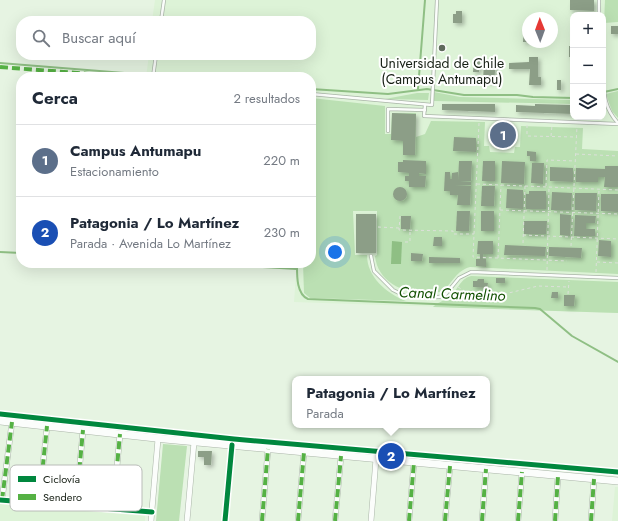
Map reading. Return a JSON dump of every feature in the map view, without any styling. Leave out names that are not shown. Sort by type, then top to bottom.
[{"type":"main road","points":[[0,421],[158,439],[618,481]]},
{"type":"street","points":[[1,500],[12,422]]},
{"type":"street","points":[[43,465],[47,426]]},
{"type":"street","points":[[80,465],[83,430]]},
{"type":"street","points":[[117,465],[120,434]]},
{"type":"street","points":[[151,521],[158,439]]},
{"type":"street","points":[[187,521],[194,442]]},
{"type":"street","points":[[224,521],[232,445]]},
{"type":"street","points":[[262,521],[268,449]]},
{"type":"street","points":[[298,521],[304,452]]},
{"type":"street","points":[[335,521],[341,456]]},
{"type":"street","points":[[371,521],[376,459]]},
{"type":"street","points":[[409,521],[414,462]]},
{"type":"street","points":[[445,521],[450,466]]},
{"type":"street","points":[[482,521],[486,469]]},
{"type":"street","points":[[518,521],[522,472]]},
{"type":"street","points":[[554,521],[558,476]]},
{"type":"street","points":[[591,521],[594,479]]},
{"type":"street","points":[[139,511],[152,512]]},
{"type":"lane","points":[[162,16],[164,0]]},
{"type":"lane","points":[[316,94],[432,105],[437,0]]},
{"type":"lane","points":[[598,12],[599,0]]},
{"type":"lane","points":[[153,72],[155,60]]},
{"type":"lane","points":[[425,105],[424,116],[618,124]]},
{"type":"lane","points":[[606,105],[618,124]]},
{"type":"lane","points":[[388,131],[388,109],[425,110]]},
{"type":"lane","points":[[370,256],[374,271],[393,290],[407,297],[439,297],[445,295],[465,273],[471,272],[618,278]]},
{"type":"path","points":[[479,118],[473,257],[567,261]]},
{"type":"path","points":[[527,120],[527,136],[576,137]]},
{"type":"path","points":[[551,137],[552,121]]},
{"type":"path","points":[[572,246],[577,122]]},
{"type":"path","points":[[575,154],[618,156]]},
{"type":"path","points":[[546,187],[547,160],[575,161]]},
{"type":"path","points":[[476,184],[618,190]]},
{"type":"path","points":[[498,258],[501,185]]},
{"type":"path","points":[[523,243],[524,186]]},
{"type":"path","points":[[546,275],[549,187]]},
{"type":"path","points":[[595,277],[599,189]]},
{"type":"path","points":[[500,210],[618,214]]},
{"type":"path","points":[[399,228],[400,216]]},
{"type":"path","points":[[378,228],[453,231],[453,234],[474,234]]},
{"type":"path","points":[[405,242],[410,242],[410,230]]},
{"type":"path","points":[[523,235],[618,239]]},
{"type":"path","points":[[596,262],[618,263]]},
{"type":"path","points":[[568,294],[569,276]]},
{"type":"path","points":[[454,284],[462,291],[468,293],[496,296],[538,286],[568,287]]},
{"type":"shaded area","points":[[155,0],[618,0],[618,313],[294,302],[297,268],[316,268],[316,72],[147,72],[148,60],[316,60],[316,16],[153,16]]},
{"type":"shaded area","points":[[605,0],[618,0],[618,22],[606,23],[606,12],[604,12]]},
{"type":"shaded area","points":[[618,91],[618,118],[612,111],[606,94]]},
{"type":"shaded area","points":[[434,92],[460,97],[570,100],[570,104],[434,101]]},
{"type":"shaded area","points":[[417,93],[429,93],[428,100],[385,99]]},
{"type":"shaded area","points":[[316,99],[385,106],[385,134],[391,134],[392,113],[416,113],[416,137],[425,134],[431,121],[485,122],[484,146],[489,146],[490,152],[514,153],[515,147],[520,147],[521,126],[583,128],[582,149],[618,151],[618,274],[470,267],[461,271],[443,291],[432,293],[410,292],[391,283],[383,276],[378,267],[375,256],[377,255],[377,211],[353,211],[355,255],[367,255],[370,270],[379,283],[391,294],[406,301],[310,298],[304,293],[303,268],[316,268]]},
{"type":"shaded area","points":[[392,241],[402,242],[401,264],[391,264]]},
{"type":"shaded area","points":[[471,276],[618,282],[618,313],[433,307],[451,295],[464,280]]},
{"type":"shaded area","points":[[163,444],[187,446],[179,521],[156,521]]},
{"type":"shaded area","points":[[615,487],[618,487],[618,521],[612,521]]},
{"type":"shaded area","points":[[0,504],[10,505],[10,511],[85,511],[145,516],[145,521],[0,521]]},
{"type":"building","points":[[570,0],[594,0],[594,11],[570,10]]},
{"type":"building","points":[[456,11],[462,11],[462,23],[453,23],[453,14],[456,14]]},
{"type":"building","points":[[611,26],[618,26],[618,34],[611,34]]},
{"type":"building","points":[[569,46],[570,46],[570,57]]},
{"type":"building","points":[[529,57],[538,57],[538,77],[541,77],[541,85],[529,85],[530,69],[509,69],[509,63],[529,62]]},
{"type":"building","points":[[484,60],[496,61],[494,82],[483,81]]},
{"type":"building","points":[[474,61],[480,61],[479,72],[473,72]]},
{"type":"building","points":[[557,80],[561,80],[561,90],[557,90]]},
{"type":"building","points":[[442,104],[495,104],[495,112],[442,110]]},
{"type":"building","points":[[535,104],[570,105],[570,114],[516,112],[516,105],[535,106]]},
{"type":"building","points":[[392,113],[416,114],[415,155],[403,155],[403,141],[391,140]]},
{"type":"building","points":[[454,137],[476,138],[476,152],[453,151]]},
{"type":"building","points":[[527,151],[536,152],[536,161],[530,161],[530,156],[527,156]]},
{"type":"building","points":[[403,160],[426,161],[426,174],[419,173],[419,176],[426,176],[425,187],[409,187],[409,181],[405,181],[405,176],[409,176],[409,173],[398,172],[398,162],[403,162]]},
{"type":"building","points":[[459,161],[472,161],[471,181],[460,181],[471,182],[471,185],[455,185],[471,186],[470,205],[457,205],[458,195],[450,195],[450,191],[444,191],[445,172],[450,172],[450,179],[452,179],[452,173],[458,172],[458,181]]},
{"type":"building","points":[[483,161],[495,161],[495,181],[482,181]]},
{"type":"building","points":[[502,161],[525,162],[524,184],[501,183]]},
{"type":"building","points":[[532,163],[544,163],[543,184],[531,183]]},
{"type":"building","points":[[605,166],[618,166],[618,187],[604,187],[605,177],[598,177],[598,182],[576,182],[576,168],[605,169]]},
{"type":"building","points":[[550,167],[573,168],[573,182],[550,181]]},
{"type":"building","points":[[482,186],[495,186],[494,206],[481,206]]},
{"type":"building","points":[[400,187],[405,189],[407,194],[405,199],[400,201],[395,199],[393,194],[395,189]]},
{"type":"building","points":[[507,189],[523,190],[523,209],[506,208]]},
{"type":"building","points":[[529,191],[546,191],[546,209],[526,209],[526,194],[529,194]]},
{"type":"building","points":[[552,192],[572,193],[571,210],[551,210]]},
{"type":"building","points":[[575,193],[597,193],[596,211],[575,210]]},
{"type":"building","points":[[601,194],[618,194],[618,212],[601,211]]},
{"type":"building","points":[[457,211],[470,211],[469,231],[456,231]]},
{"type":"building","points":[[481,211],[494,211],[494,231],[481,231]]},
{"type":"building","points":[[356,214],[376,214],[376,253],[356,253]]},
{"type":"building","points":[[560,214],[571,215],[570,236],[560,235]]},
{"type":"building","points":[[575,215],[596,216],[595,223],[586,223],[586,229],[595,229],[595,236],[574,236]]},
{"type":"building","points":[[401,216],[411,216],[410,229],[401,229]]},
{"type":"building","points":[[524,221],[547,221],[546,234],[524,234]]},
{"type":"building","points":[[434,237],[442,237],[442,246],[433,246]]},
{"type":"building","points":[[599,240],[611,241],[611,257],[598,256]]},
{"type":"building","points":[[478,241],[493,241],[493,254],[483,254],[483,259],[486,259],[486,267],[476,266],[476,259],[480,259],[480,254],[477,254]]},
{"type":"building","points":[[505,245],[546,247],[545,256],[504,255]]},
{"type":"building","points":[[549,247],[582,248],[581,258],[549,256]]},
{"type":"building","points":[[411,253],[423,254],[422,261],[411,261]]},
{"type":"building","points":[[429,257],[460,258],[460,263],[429,263]]},
{"type":"building","points":[[496,278],[505,278],[505,283],[496,283]]},
{"type":"building","points":[[478,279],[484,279],[484,283],[488,283],[487,288],[473,287],[473,281],[477,281]]},
{"type":"building","points":[[552,292],[558,292],[558,298],[551,298]]},
{"type":"building","points":[[564,295],[575,295],[574,306],[564,306]]},
{"type":"building","points":[[198,451],[212,451],[211,465],[204,465],[204,457],[198,457]]},
{"type":"waterway","points":[[418,89],[425,0]]},
{"type":"waterway","name":"Canal Carmelino","points":[[0,63],[112,72]]},
{"type":"waterway","points":[[316,89],[388,94],[427,89],[464,95],[517,95],[570,98]]},
{"type":"waterway","points":[[606,92],[618,89]]},
{"type":"waterway","points":[[0,252],[16,253]]},
{"type":"waterway","points":[[279,268],[297,269]]},
{"type":"waterway","name":"Canal Carmelino","points":[[297,268],[299,288],[301,293],[308,299],[540,309],[572,336],[618,362]]},
{"type":"marked path","points":[[0,67],[64,72]]},
{"type":"marked path","points":[[2,500],[12,422]]},
{"type":"marked path","points":[[43,465],[47,426]]},
{"type":"marked path","points":[[80,465],[83,430]]},
{"type":"marked path","points":[[117,465],[120,434]]},
{"type":"marked path","points":[[262,521],[268,449]]},
{"type":"marked path","points":[[298,521],[304,452]]},
{"type":"marked path","points":[[335,521],[341,456]]},
{"type":"marked path","points":[[409,521],[414,462]]},
{"type":"marked path","points":[[445,521],[450,466]]},
{"type":"marked path","points":[[482,521],[486,469]]},
{"type":"marked path","points":[[518,521],[522,472]]},
{"type":"marked path","points":[[555,521],[558,476]]},
{"type":"marked path","points":[[591,521],[594,479]]},
{"type":"cycle path","points":[[0,414],[234,439],[618,472]]},
{"type":"cycle path","points":[[225,521],[232,445]]},
{"type":"cycle path","points":[[0,500],[10,501]]},
{"type":"cycle path","points":[[139,511],[152,512]]},
{"type":"place","name":"Universidad de Chile (Campus Antumapu)","points":[[442,48]]},
{"type":"place","name":"Campus Antumapu","points":[[503,135]]},
{"type":"place","name":"Patagonia / Lo Martínez","points":[[391,456]]}]
